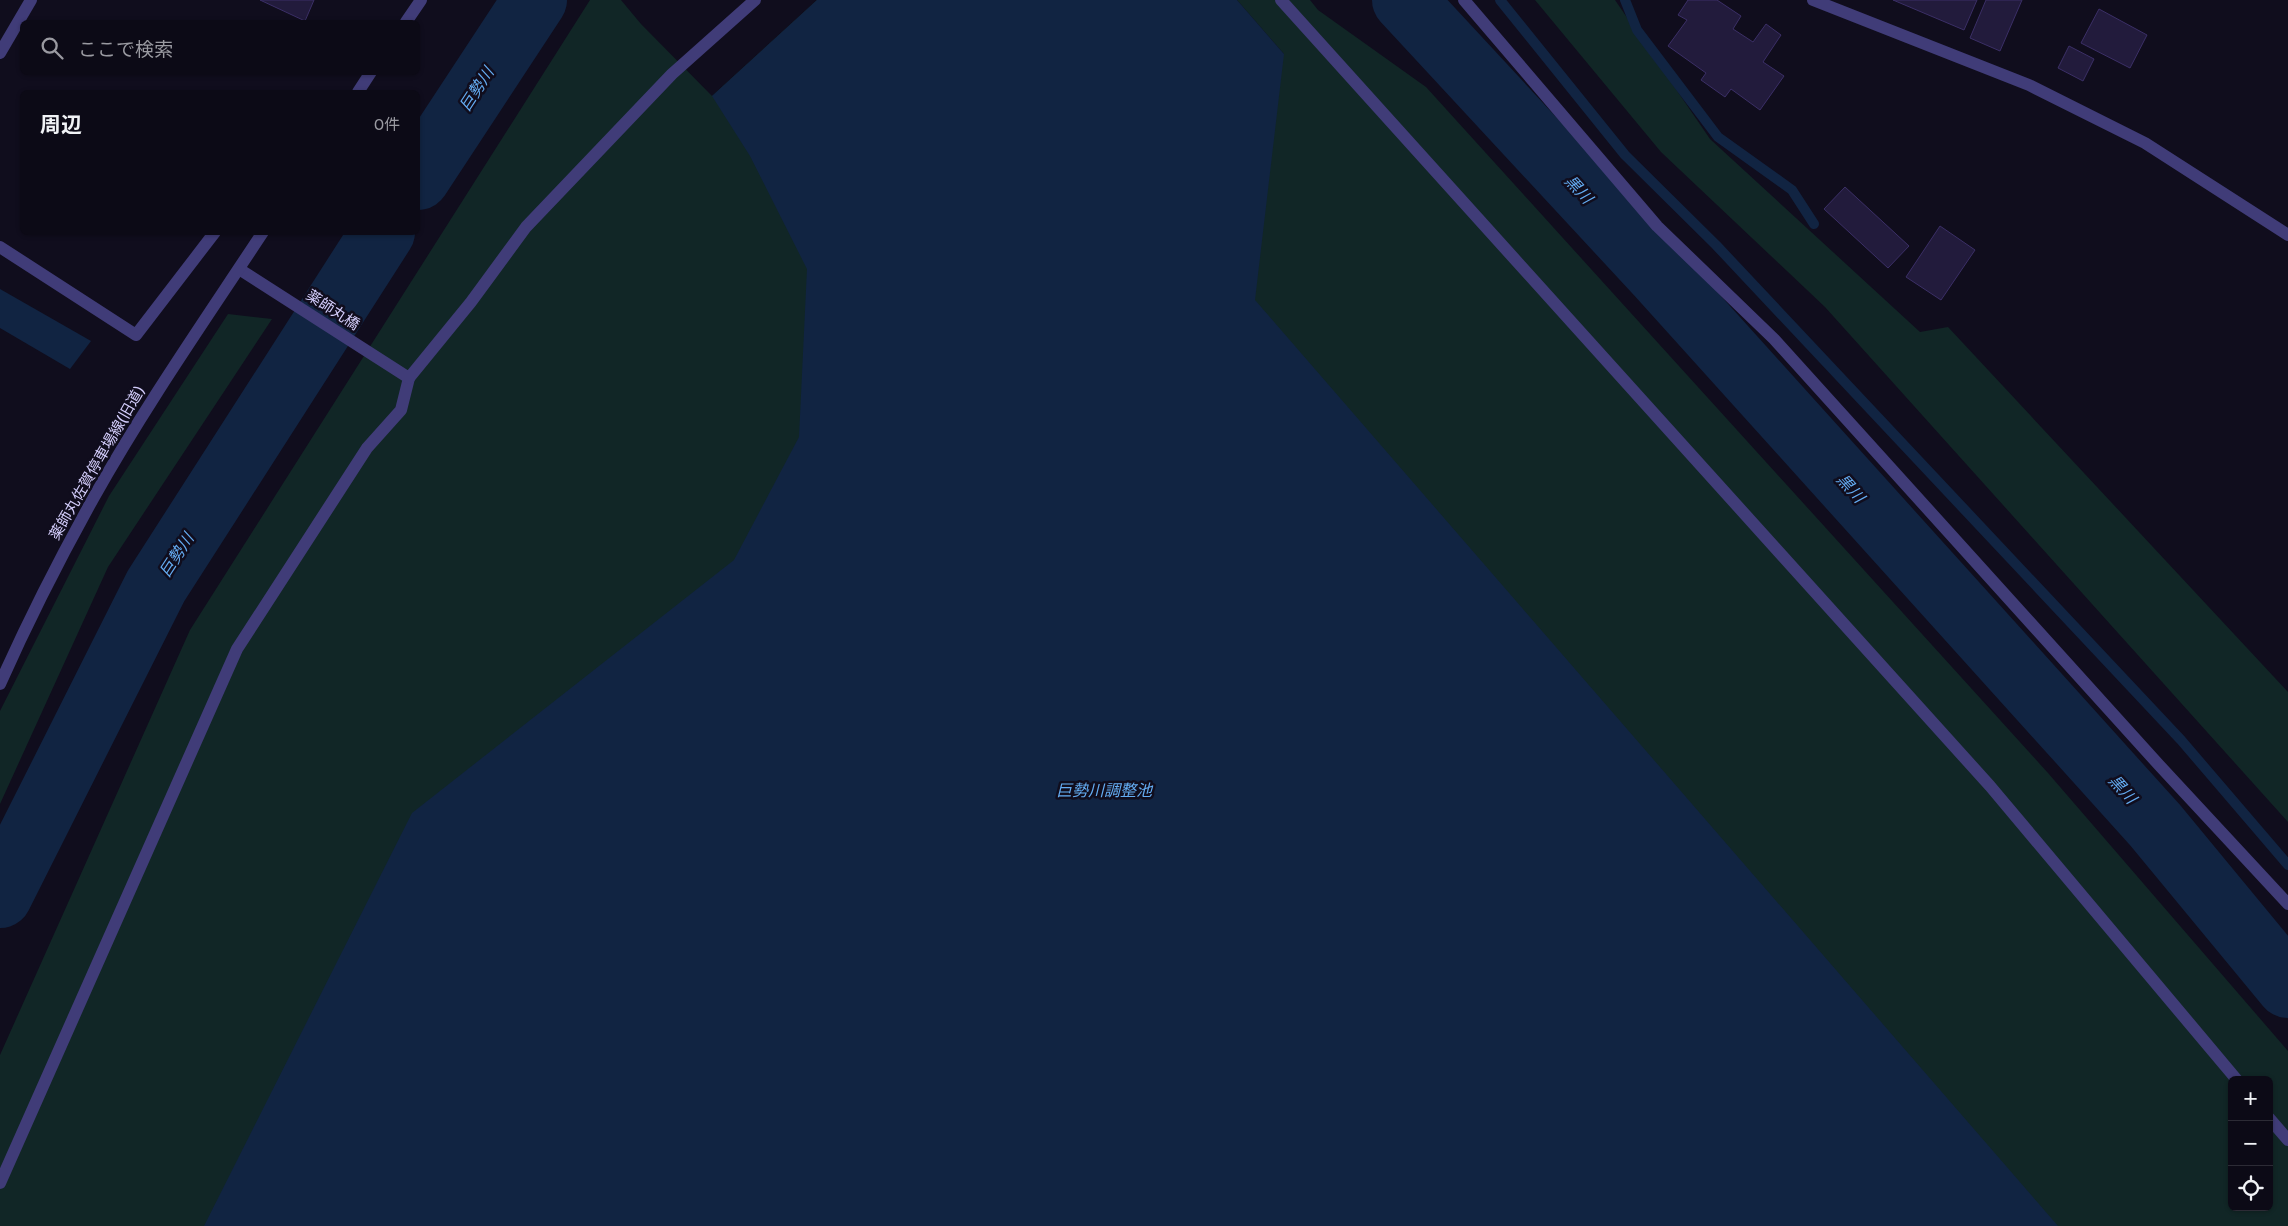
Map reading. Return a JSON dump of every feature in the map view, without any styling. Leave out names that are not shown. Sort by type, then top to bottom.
[{"type":"street","points":[[0,53],[31,0]]},
{"type":"street","points":[[407,20],[421,0]]},
{"type":"street","points":[[0,1183],[237,649],[367,448],[401,410],[409,378],[471,302],[526,226],[672,74],[755,0]]},
{"type":"street","points":[[1281,0],[1990,786],[2234,1076]]},
{"type":"street","points":[[1464,0],[1657,226],[1774,339],[2159,766],[2288,904]]},
{"type":"street","points":[[1814,0],[2029,85],[2145,142],[2288,235]]},
{"type":"street","points":[[359,90],[369,75]]},
{"type":"street","points":[[0,247],[136,335],[213,235]]},
{"type":"street","name":"薬師丸佐賀停車場線(旧道)","points":[[0,684],[57,565],[94,496],[172,369],[261,235]]},
{"type":"street","name":"薬師丸橋","points":[[239,269],[409,378]]},
{"type":"street","points":[[2272,1121],[2288,1140]]},
{"type":"green space","points":[[590,0],[621,0],[641,24],[712,96],[817,0],[1284,54],[1237,0],[1310,0],[1318,10],[1426,87],[2048,773],[2288,1051],[2288,1226],[0,1226],[0,1055],[190,630]]},
{"type":"green space","points":[[1535,0],[1615,0],[1710,139],[1920,332],[1948,327],[2288,692],[2288,822],[1825,307],[1661,152]]},
{"type":"green space","points":[[228,314],[272,319],[108,567],[0,804],[0,711],[109,496]]},
{"type":"water","name":"巨勢川調整池","points":[[817,0],[1237,0],[1284,54],[1255,300],[2058,1226],[204,1226],[412,813],[734,560],[799,437],[807,269],[750,156],[712,96]]},
{"type":"water","points":[[0,289],[91,341],[70,369],[0,328]]},
{"type":"building","points":[[260,0],[314,0],[305,20]]},
{"type":"building","points":[[1688,0],[1717,0],[1741,16],[1733,29],[1753,42],[1766,24],[1781,35],[1763,62],[1784,76],[1760,110],[1731,89],[1725,97],[1701,80],[1706,73],[1668,46],[1687,20],[1678,15]]},
{"type":"building","points":[[1893,0],[1977,0],[1964,30]]},
{"type":"building","points":[[1986,0],[2022,0],[2000,51],[1970,38]]},
{"type":"building","points":[[2099,9],[2147,35],[2130,68],[2081,43]]},
{"type":"building","points":[[2069,46],[2094,59],[2083,81],[2058,68]]},
{"type":"building","points":[[1845,187],[1909,246],[1888,268],[1824,209]]},
{"type":"building","points":[[1940,226],[1975,250],[1941,300],[1906,277]]},
{"type":"waterway","name":"巨勢川","points":[[420,175],[535,0]]},
{"type":"waterway","name":"黒川","points":[[1404,0],[1658,274],[2155,825],[2288,986]]},
{"type":"waterway","points":[[1500,0],[1625,155],[1716,245],[2181,740],[2288,865]]},
{"type":"waterway","points":[[1625,0],[1637,30],[1718,137],[1792,190],[1814,224]]},
{"type":"waterway","name":"巨勢川","points":[[0,896],[156,586],[381,235]]}]
